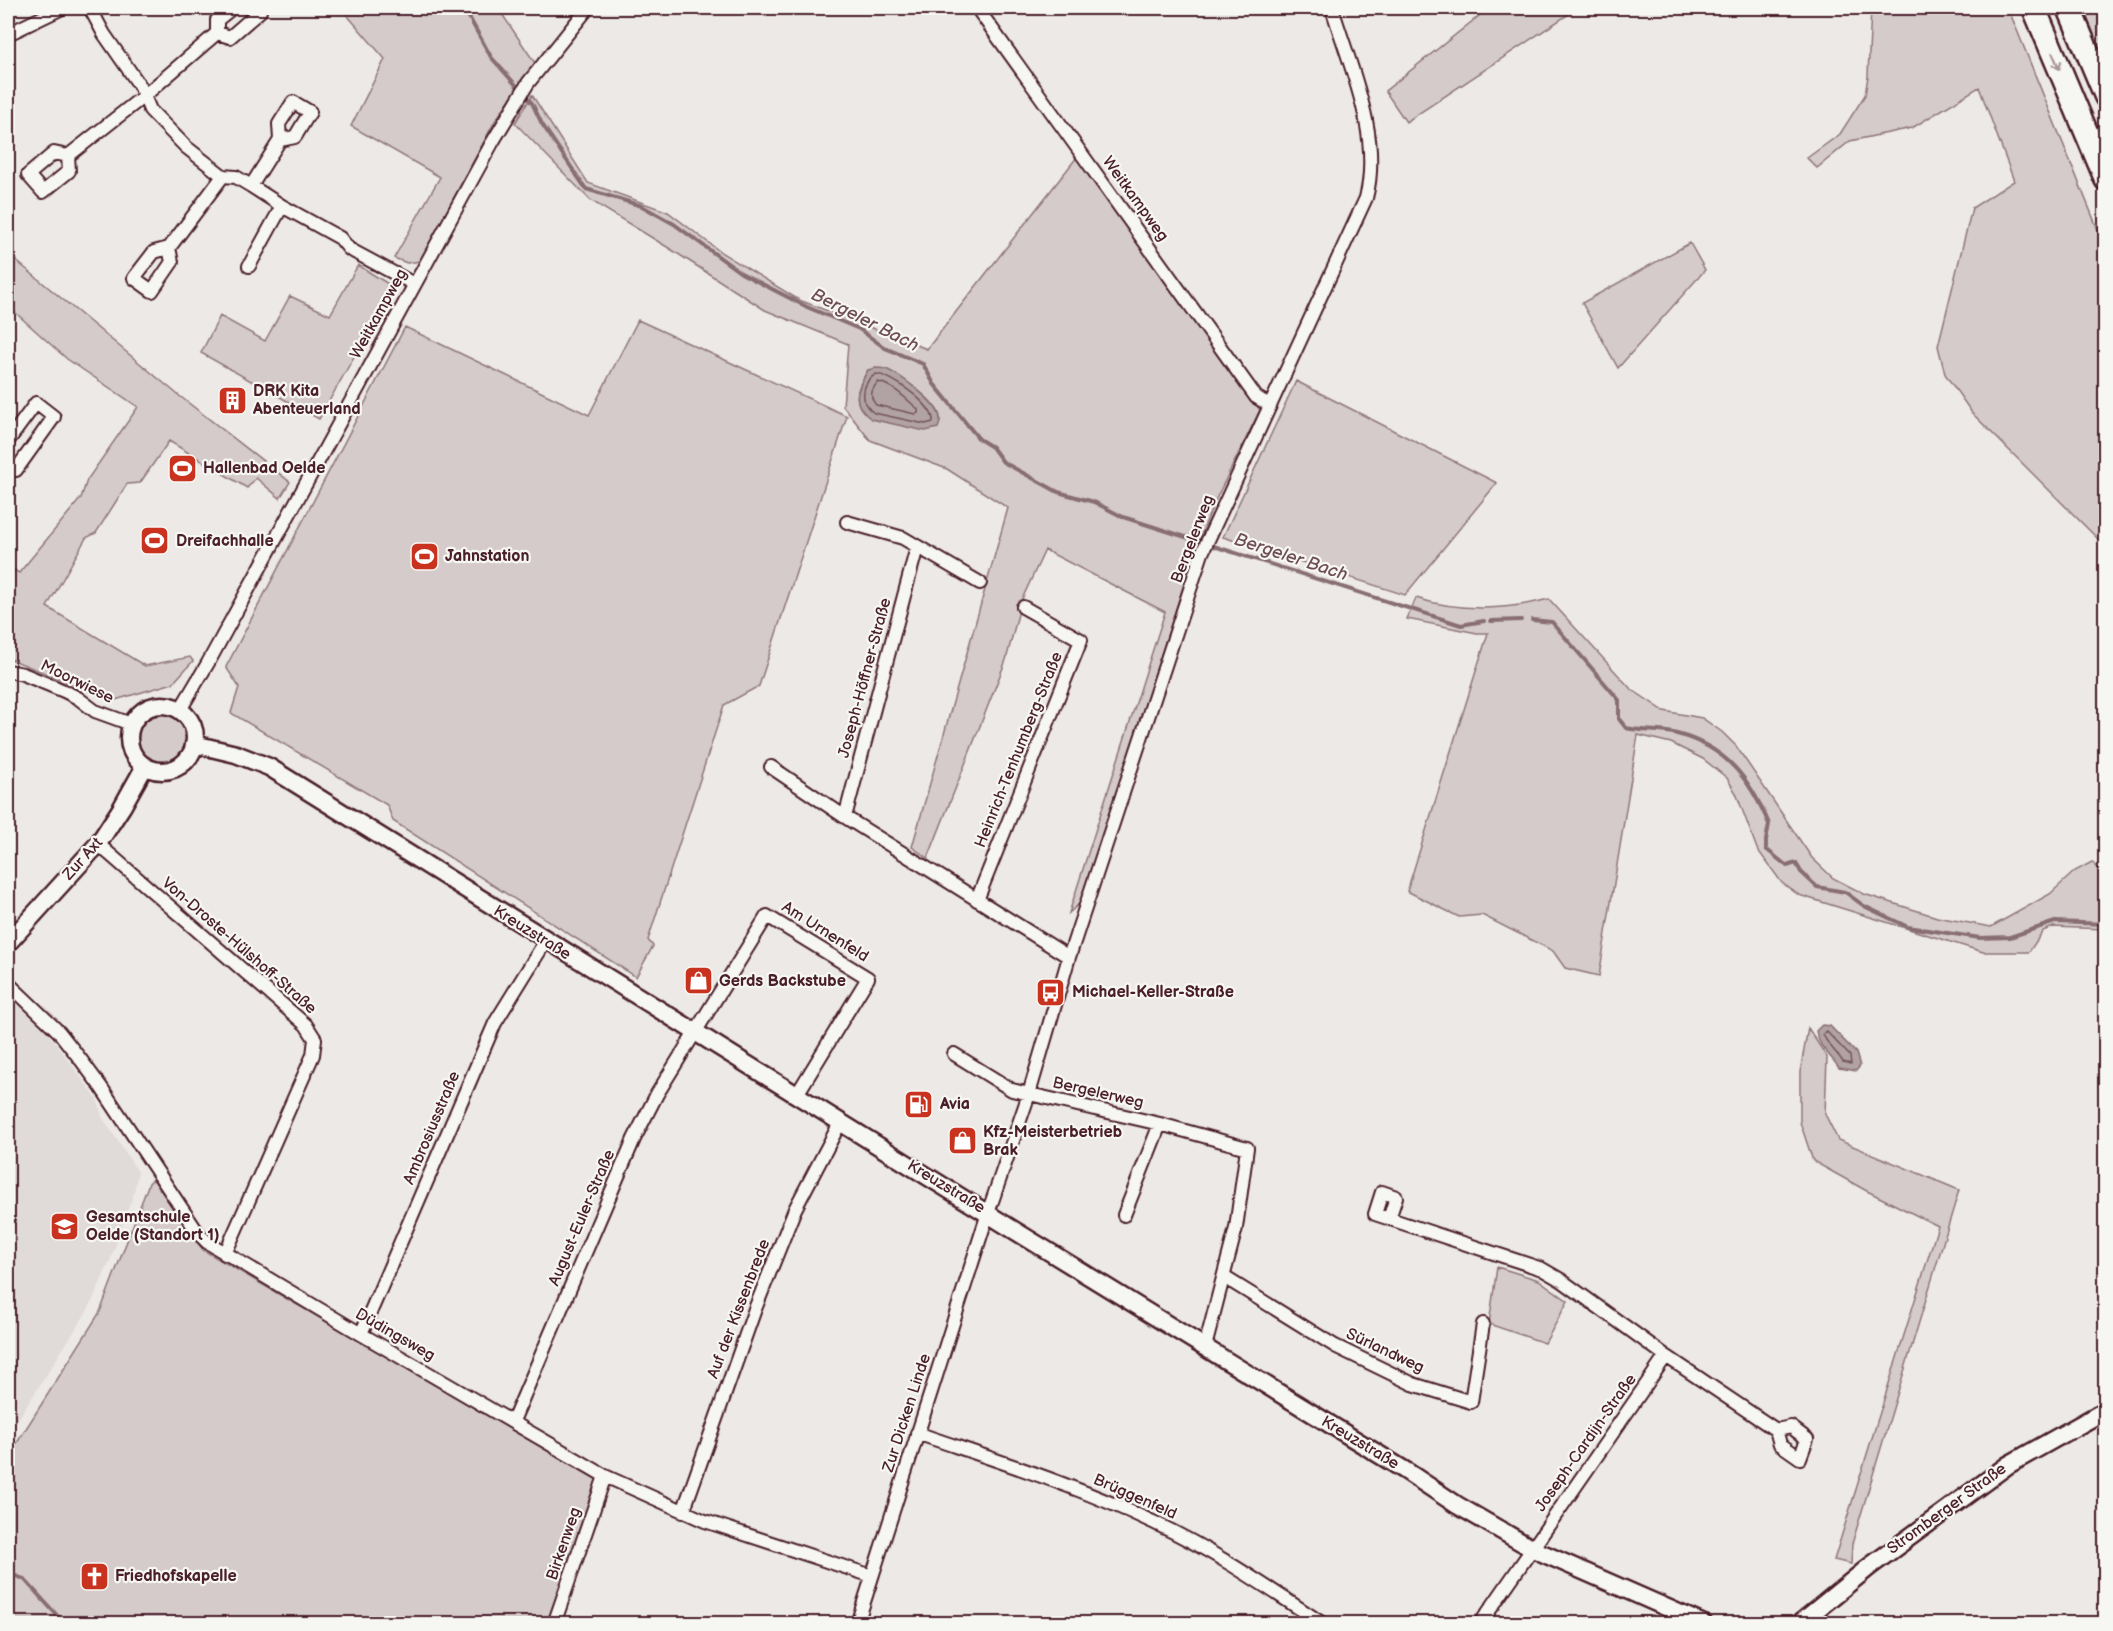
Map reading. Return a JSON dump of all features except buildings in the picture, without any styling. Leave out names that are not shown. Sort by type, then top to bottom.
[{"type":"highway","points":[[2034,8],[2106,179]]},
{"type":"highway","points":[[2068,8],[2106,96]]},
{"type":"street","points":[[8,34],[62,8]]},
{"type":"street","points":[[90,8],[104,34],[140,86],[150,110],[186,147],[223,176],[236,177],[340,238],[350,249],[414,284]]},
{"type":"street","points":[[68,156],[144,96],[217,33],[217,20],[232,8]]},
{"type":"street","points":[[217,33],[230,37],[260,11],[257,8]]},
{"type":"street","name":"Weitkampweg","points":[[180,710],[208,663],[492,143],[528,83],[588,8]]},
{"type":"street","name":"Weitkampweg","points":[[978,8],[1256,397],[1269,405]]},
{"type":"street","name":"Bergelerweg","points":[[988,1213],[1029,1094],[1069,957],[1202,553],[1366,198],[1371,168],[1368,137],[1361,100],[1332,8]]},
{"type":"street","points":[[251,186],[280,140]]},
{"type":"street","points":[[168,248],[223,176]]},
{"type":"street","points":[[249,266],[282,206]]},
{"type":"street","points":[[8,441],[36,403],[54,417],[16,470],[8,465]]},
{"type":"street","points":[[847,522],[903,538],[980,583]]},
{"type":"street","name":"Joseph-Höffner-Straße","points":[[845,817],[917,547]]},
{"type":"street","name":"Heinrich-Tenhumberg-Straße","points":[[977,900],[1081,640],[1023,607]]},
{"type":"street","name":"Moorwiese","points":[[8,671],[23,674],[64,691],[95,711],[131,724]]},
{"type":"street","points":[[158,704],[169,705],[180,710],[192,725],[194,744],[187,759],[173,769],[163,771],[145,766],[137,760],[129,743],[131,724],[137,715],[158,704]]},
{"type":"street","name":"Kreuzstraße","points":[[194,744],[236,754],[269,767],[693,1034],[988,1213],[1406,1471],[1457,1505],[1533,1549],[1704,1623]]},
{"type":"street","name":"Zur Axt","points":[[8,943],[98,844],[145,766]]},
{"type":"street","points":[[771,767],[845,817],[1069,957]]},
{"type":"street","name":"Von-Droste-Hülshoff-Straße","points":[[98,844],[306,1025],[315,1039],[313,1055],[225,1254]]},
{"type":"street","name":"Am Urnenfeld","points":[[693,1034],[767,916],[868,978],[796,1095]]},
{"type":"street","name":"Ambrosiusstraße","points":[[361,1334],[495,1023],[545,942]]},
{"type":"street","name":"Düdingsweg","points":[[8,983],[59,1032],[101,1087],[198,1233],[225,1254],[605,1476],[705,1521],[872,1576]]},
{"type":"street","name":"August-Euler-Straße","points":[[513,1421],[634,1139],[657,1094],[693,1034]]},
{"type":"street","name":"Bergelerweg","points":[[954,1054],[1012,1089],[1160,1124],[1247,1148],[1236,1228],[1224,1277]]},
{"type":"street","name":"Auf der Kissenbrede","points":[[683,1512],[754,1310],[795,1209],[840,1123]]},
{"type":"street","name":"Bergelerweg","points":[[1124,1215],[1160,1124]]},
{"type":"street","name":"Zur Dicken Linde","points":[[858,1623],[988,1213]]},
{"type":"street","points":[[1389,1219],[1542,1269],[1776,1430]]},
{"type":"street","points":[[1205,1347],[1224,1277]]},
{"type":"street","name":"Sürlandweg","points":[[1224,1277],[1335,1346],[1413,1384],[1470,1402],[1483,1324]]},
{"type":"street","name":"Joseph-Cardijn-Straße","points":[[1480,1623],[1666,1356]]},
{"type":"street","name":"Stromberger Straße","points":[[1799,1623],[1869,1567],[2008,1465],[2106,1410]]},
{"type":"street","name":"Brüggenfeld","points":[[917,1433],[1041,1475],[1156,1524],[1218,1556],[1323,1623]]},
{"type":"street","name":"Birkenweg","points":[[554,1623],[605,1476]]},
{"type":"shaded area","points":[[341,8],[498,8],[535,63],[495,121],[420,261],[407,263],[394,258],[440,177],[351,126],[385,59]]},
{"type":"shaded area","points":[[1489,8],[1578,8],[1406,122],[1385,91]]},
{"type":"shaded area","points":[[1871,8],[2008,8],[2105,247],[2105,546],[1972,413],[1945,374],[1938,346],[1972,208],[2014,181],[1979,87],[1912,128],[1850,141],[1817,168],[1807,158],[1840,134],[1865,95]]},
{"type":"shaded area","points":[[2083,8],[2105,8],[2105,61]]},
{"type":"shaded area","points":[[532,95],[588,183],[668,212],[722,253],[799,300],[927,349],[1077,157],[1260,410],[1214,503],[1195,550],[1081,902],[1069,913],[1165,612],[1045,550],[1022,599],[1006,660],[928,858],[912,847],[1008,508],[947,469],[870,440],[843,406],[848,344],[765,310],[590,200],[515,123]],"holes":[[[885,369],[908,383],[933,404],[940,418],[938,427],[886,422],[864,412],[858,403],[861,383],[868,370]]]},
{"type":"shaded area","points":[[1690,243],[1705,270],[1618,368],[1582,303]]},
{"type":"shaded area","points":[[8,254],[177,394],[290,482],[280,498],[256,478],[247,488],[169,441],[140,483],[127,484],[96,533],[86,538],[47,607],[145,666],[190,657],[193,661],[173,683],[112,701],[8,658],[8,566],[19,573],[81,498],[87,480],[138,407],[67,359],[8,306]]},
{"type":"shaded area","points":[[358,265],[393,287],[319,419],[201,353],[220,316],[265,341],[290,296],[330,315]]},
{"type":"shaded area","points":[[638,320],[847,416],[759,686],[724,705],[648,940],[653,946],[636,977],[393,821],[387,805],[231,713],[239,687],[226,667],[405,327],[589,415]]},
{"type":"shaded area","points":[[1296,381],[1497,483],[1405,595],[1223,537]]},
{"type":"shaded area","points":[[1416,598],[1449,606],[1483,608],[1533,603],[1549,599],[1631,689],[1664,711],[1702,718],[1722,732],[1736,746],[1812,858],[1833,878],[1864,894],[1937,917],[1991,927],[2050,894],[2075,871],[2092,862],[2105,876],[2105,929],[2053,927],[2043,931],[2029,952],[1983,952],[1799,895],[1782,883],[1757,849],[1736,793],[1727,778],[1703,759],[1671,743],[1638,735],[1599,976],[1565,968],[1553,951],[1482,915],[1459,917],[1407,891],[1488,633],[1477,633],[1407,619]]},
{"type":"shaded area","points":[[156,712],[166,712],[180,719],[187,738],[180,757],[166,764],[156,764],[146,760],[139,753],[135,743],[135,733],[139,723],[146,716]]},
{"type":"shaded area","name":"Gesamtschule Oelde (Standort 1)","points":[[8,994],[43,1026],[97,1099],[102,1117],[138,1172],[134,1192],[110,1261],[89,1308],[8,1435]]},
{"type":"shaded area","points":[[1808,1028],[1827,1057],[1825,1114],[1838,1140],[1959,1190],[1852,1544],[1851,1564],[1834,1560],[1938,1226],[1813,1161],[1800,1122],[1800,1072]]},
{"type":"shaded area","points":[[153,1179],[203,1250],[598,1480],[548,1623],[8,1624],[8,1457],[100,1312],[149,1183]]},
{"type":"shaded area","points":[[1497,1267],[1539,1280],[1568,1301],[1545,1343],[1489,1324]]},
{"type":"water","points":[[885,369],[899,376],[926,398],[938,413],[940,421],[938,428],[925,431],[871,419],[864,413],[858,401],[859,390],[868,370]]},
{"type":"water","points":[[1822,1025],[1830,1026],[1856,1053],[1860,1066],[1856,1071],[1839,1068],[1822,1046],[1816,1031]]},
{"type":"waterway","name":"Bergeler Bach","points":[[464,8],[491,57],[532,103],[542,124],[586,189],[642,206],[674,224],[741,273],[807,307],[859,329],[885,348],[923,364],[934,384],[979,439],[992,447],[1003,462],[1058,492],[1094,502],[1123,517],[1461,625],[1484,621]]},
{"type":"waterway","name":"Bergeler Bach","points":[[1491,621],[1521,620]]},
{"type":"waterway","name":"Bergeler Bach","points":[[1532,620],[1552,622],[1619,700],[1619,719],[1626,728],[1671,732],[1694,740],[1723,756],[1744,779],[1762,808],[1769,824],[1766,849],[1787,866],[1796,863],[1801,872],[1817,887],[1845,892],[1864,906],[1908,927],[1980,938],[2010,937],[2055,922],[2106,924]]},
{"type":"waterway","points":[[8,1573],[24,1579],[65,1624]]},
{"type":"place","name":"DRK Kita Abenteuerland","points":[[232,400]]},
{"type":"place","name":"Hallenbad Oelde","points":[[182,468]]},
{"type":"place","name":"Dreifachhalle","points":[[155,541]]},
{"type":"place","name":"Jahnstation","points":[[424,556]]},
{"type":"place","name":"Gerds Backstube","points":[[698,981]]},
{"type":"place","name":"Michael-Keller-Straße","points":[[1051,992]]},
{"type":"place","name":"Avia","points":[[919,1104]]},
{"type":"place","name":"Kfz-Meisterbetrieb Brak","points":[[962,1141]]},
{"type":"place","name":"Gesamtschule Oelde (Standort 1)","points":[[65,1226]]},
{"type":"place","name":"Friedhofskapelle","points":[[94,1576]]}]
